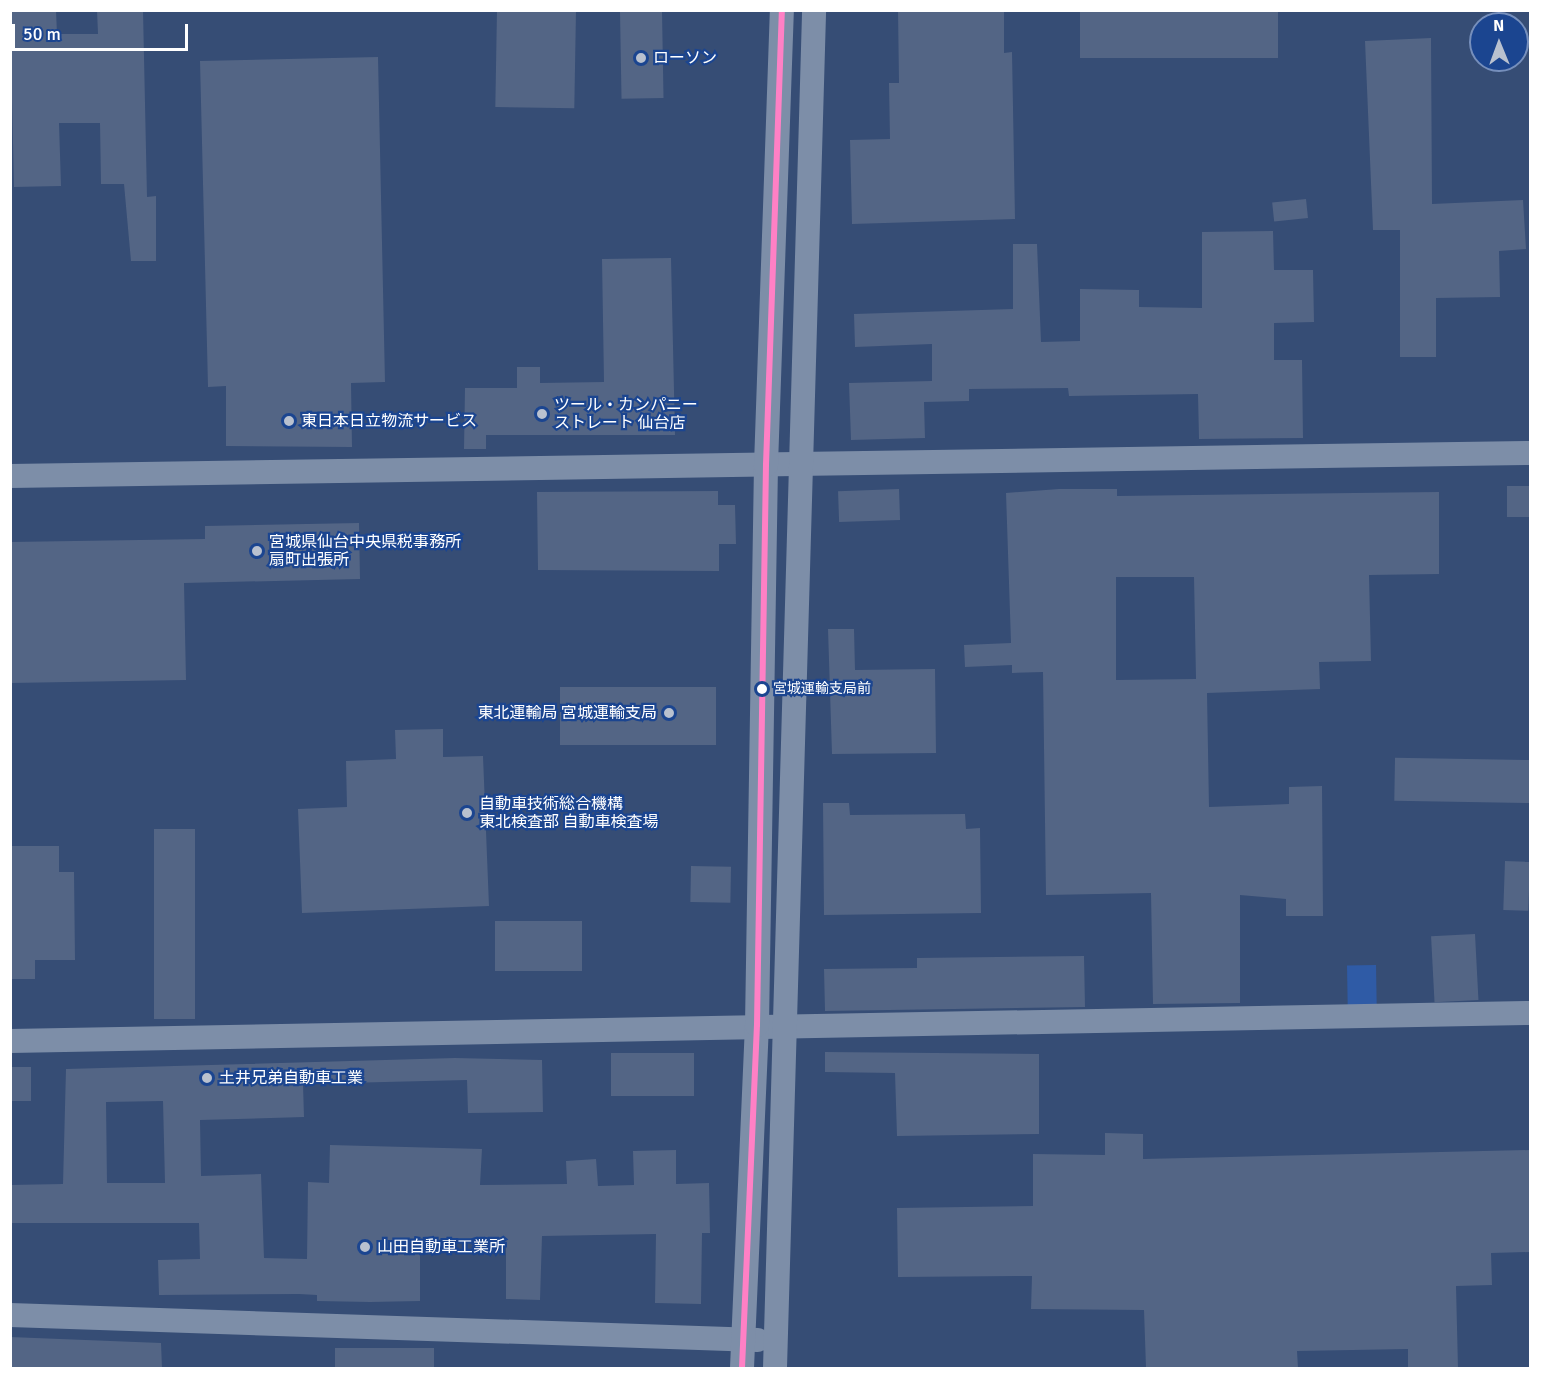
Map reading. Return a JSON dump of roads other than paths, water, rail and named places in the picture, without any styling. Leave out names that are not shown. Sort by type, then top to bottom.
[{"type":"street","points":[[742,1368],[757,1025],[766,465],[782,10]]},
{"type":"street","points":[[776,1368],[782,1025],[814,10]]},
{"type":"street","points":[[10,476],[1530,453]]},
{"type":"street","points":[[10,1041],[757,1025],[1530,1013]]},
{"type":"street","points":[[10,1315],[743,1337],[776,1342]]},
{"type":"place","name":"ローソン","points":[[641,58]]},
{"type":"place","name":"ツール・カンパニー ストレート 仙台店","points":[[542,414]]},
{"type":"place","name":"東日本日立物流サービス","points":[[289,421]]},
{"type":"place","name":"宮城県仙台中央県税事務所 扇町出張所","points":[[257,551]]},
{"type":"place","name":"宮城運輸支局前","points":[[762,689]]},
{"type":"place","name":"東北運輸局 宮城運輸支局","points":[[669,713]]},
{"type":"place","name":"自動車技術総合機構 東北検査部 自動車検査場","points":[[467,813]]},
{"type":"place","name":"土井兄弟自動車工業","points":[[207,1078]]},
{"type":"place","name":"山田自動車工業所","points":[[365,1247]]}]
